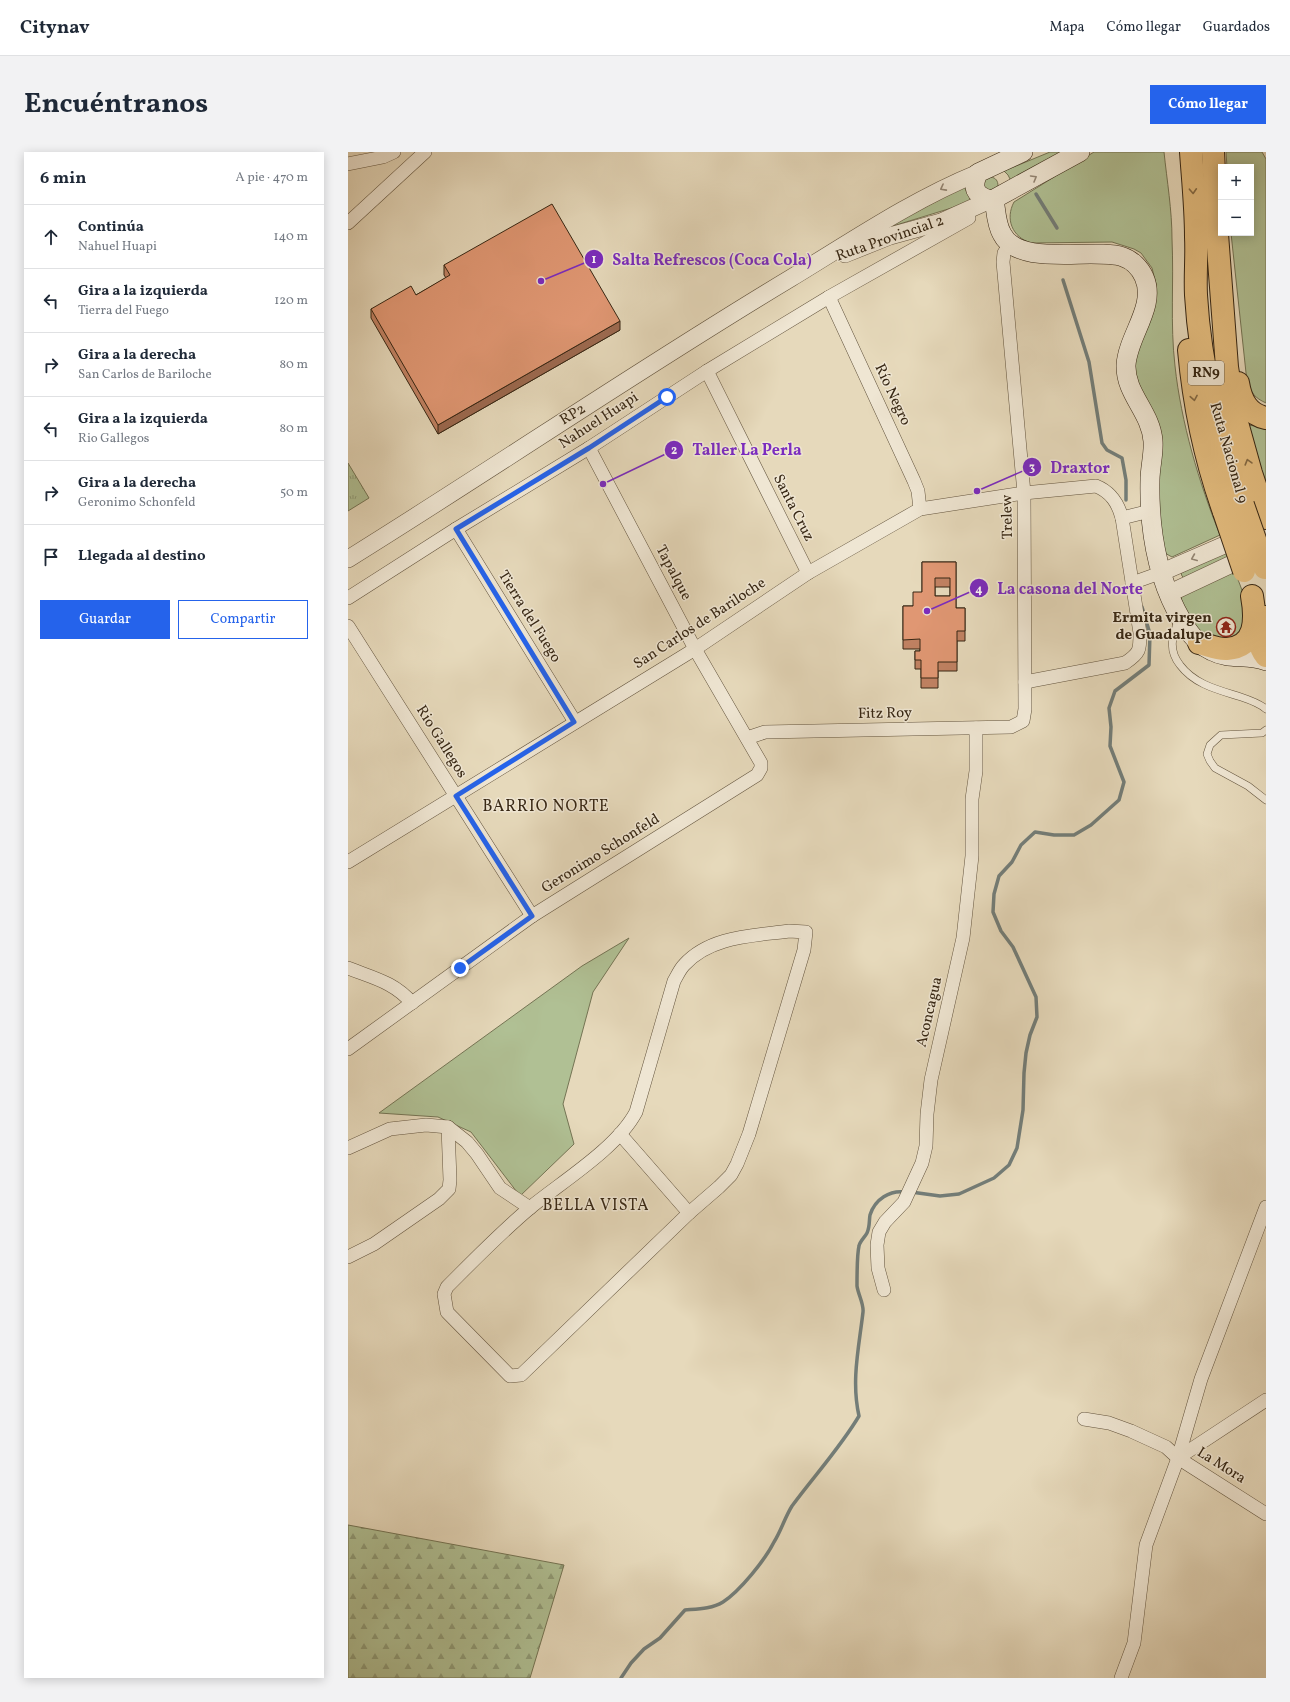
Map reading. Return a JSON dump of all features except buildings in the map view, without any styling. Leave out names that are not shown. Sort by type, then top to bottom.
[{"type":"highway","name":"RN9","points":[[1191,152],[1203,240]]},
{"type":"highway","name":"Ruta Nacional 9","points":[[1212,152],[1203,240],[1220,265],[1227,367],[1248,509],[1266,569]]},
{"type":"highway","points":[[1203,240],[1187,295],[1186,320],[1193,393],[1207,460],[1248,509],[1240,567],[1252,596],[1263,612],[1265,620],[1260,639],[1262,651],[1266,656]]},
{"type":"highway","points":[[1220,265],[1229,298],[1240,394],[1245,405],[1251,412],[1266,418]]},
{"type":"highway","points":[[1199,643],[1225,649],[1234,648],[1246,640],[1255,624],[1252,596]]},
{"type":"main road","name":"Ruta Provincial 2","points":[[982,171],[1023,152]]},
{"type":"main road","name":"Ruta Provincial 2","points":[[995,200],[1080,152]]},
{"type":"main road","points":[[997,170],[1002,173],[1005,179],[1006,185],[1004,191],[995,200],[979,195],[975,189],[974,181],[982,171],[997,170]]},
{"type":"main road","points":[[995,200],[998,223],[1002,235],[1010,243],[1023,250],[1054,255],[1122,257],[1133,263],[1143,275],[1147,290],[1146,305],[1130,343],[1126,366],[1127,378],[1132,392],[1146,416],[1152,431],[1153,442],[1150,478],[1150,511],[1154,545],[1160,573],[1168,594],[1194,639],[1210,651],[1221,655],[1247,657],[1266,661]]},
{"type":"street","points":[[348,164],[383,157],[394,152]]},
{"type":"street","points":[[348,223],[425,152]]},
{"type":"street","name":"Ruta Provincial 2","points":[[800,272],[877,224],[953,183],[982,171]]},
{"type":"street","name":"Ruta Provincial 2","points":[[800,272],[890,236],[941,222],[995,200]]},
{"type":"street","name":"Nahuel Huapi","points":[[348,598],[456,529],[589,448],[707,371],[829,297],[995,200]]},
{"type":"street","name":"Trelew","points":[[1010,243],[1004,253],[1003,262],[1024,493],[1025,709],[1023,721]]},
{"type":"street","name":"RP2","points":[[348,559],[448,497],[546,431],[595,402],[742,307],[800,272]]},
{"type":"street","name":"Río Negro","points":[[829,297],[914,481],[918,491],[920,508]]},
{"type":"street","name":"Santa Cruz","points":[[707,371],[808,573]]},
{"type":"street","name":"Tapalque","points":[[589,448],[695,649],[761,763],[761,768],[757,774]]},
{"type":"street","name":"San Carlos de Bariloche","points":[[348,862],[695,649],[808,573],[920,508],[1024,493],[1096,486],[1105,490],[1118,504],[1122,518]]},
{"type":"street","points":[[1024,682],[1125,663],[1136,655],[1140,648],[1140,633],[1122,518],[1150,511]]},
{"type":"street","name":"Tierra del Fuego","points":[[456,529],[574,722]]},
{"type":"street","points":[[1132,583],[1160,573],[1229,543]]},
{"type":"street","points":[[1168,594],[1240,567]]},
{"type":"street","name":"Rio Gallegos","points":[[348,626],[532,916]]},
{"type":"street","name":"Fitz Roy","points":[[747,738],[765,732],[1011,727],[1023,721]]},
{"type":"street","name":"Aconcagua","points":[[884,1290],[878,1268],[877,1245],[879,1232],[885,1222],[904,1202],[922,1163],[926,1146],[927,1114],[931,1080],[963,938],[972,856],[972,798],[976,771],[976,728]]},
{"type":"street","name":"Geronimo Schonfeld","points":[[348,1049],[532,916],[757,774]]},
{"type":"street","points":[[788,931],[806,932],[804,950],[749,1134],[731,1175],[720,1187],[689,1213],[521,1375],[510,1376],[447,1312],[444,1294],[447,1287],[530,1208],[581,1169],[620,1134],[631,1121],[636,1112],[674,981],[684,965],[699,953],[720,942],[788,931]]},
{"type":"street","points":[[348,968],[393,985],[403,992],[412,1003]]},
{"type":"street","points":[[348,1148],[390,1129],[426,1125],[448,1128],[467,1142],[500,1188],[530,1208]]},
{"type":"street","points":[[348,1257],[374,1244],[439,1198],[449,1189],[448,1128]]},
{"type":"street","points":[[620,1134],[689,1213]]},
{"type":"street","points":[[1121,1678],[1134,1644],[1146,1545],[1178,1458],[1202,1379],[1266,1207]]},
{"type":"street","points":[[1178,1458],[1266,1400]]},
{"type":"street","name":"La Mora","points":[[1084,1419],[1109,1423],[1166,1447],[1178,1458],[1266,1514]]},
{"type":"lane","points":[[1180,617],[1172,642],[1173,653],[1182,668],[1190,676],[1202,684],[1254,702],[1266,709]]},
{"type":"lane","points":[[1266,730],[1262,733],[1221,735],[1210,745],[1207,754],[1215,768],[1248,786],[1266,800]]},
{"type":"green space","points":[[1050,152],[1064,152],[1011,181],[1004,171]]},
{"type":"green space","points":[[1094,152],[1164,152],[1171,217],[1173,334],[1178,387],[1186,430],[1192,452],[1205,495],[1220,535],[1172,557],[1163,552],[1143,399],[1133,364],[1155,303],[1156,284],[1152,268],[1141,253],[1134,249],[1112,242],[1031,243],[1024,240],[1015,232],[1010,221],[1011,208],[1014,202]]},
{"type":"green space","points":[[1226,152],[1262,152],[1266,159],[1266,403],[1254,395],[1247,382],[1231,236],[1254,236],[1254,164],[1227,164]]},
{"type":"green space","points":[[991,177],[996,180],[998,186],[991,193],[983,185],[984,180]]},
{"type":"green space","points":[[971,183],[971,202],[893,226],[893,224]]},
{"type":"green space","points":[[1246,425],[1266,427],[1266,493]]},
{"type":"green space","points":[[348,463],[369,498],[348,511]]},
{"type":"green space","points":[[1225,551],[1229,559],[1184,578],[1182,576],[1181,573]]},
{"type":"green space","points":[[1234,569],[1251,614],[1239,642],[1201,635],[1182,603],[1181,595]]},
{"type":"green space","points":[[629,938],[593,992],[563,1104],[574,1144],[520,1196],[471,1132],[438,1117],[379,1113],[582,966]]},
{"type":"green space","points":[[348,1525],[564,1565],[530,1678],[348,1678]]},
{"type":"waterway","points":[[1036,194],[1057,228]]},
{"type":"waterway","points":[[1063,280],[1089,362],[1102,443],[1107,450],[1122,458],[1126,480],[1126,500]]},
{"type":"waterway","points":[[911,1192],[940,1196],[959,1194],[994,1178],[1009,1165],[1017,1148],[1023,1110],[1026,1053],[1030,1035],[1037,1017],[1036,997],[1013,947],[1001,931],[993,912],[994,894],[999,876],[1012,862],[1021,845],[1035,832],[1054,835],[1074,835],[1091,825],[1119,800],[1124,782],[1110,746],[1111,727],[1109,708],[1115,691],[1149,665],[1150,634],[1142,607]]},
{"type":"waterway","points":[[621,1678],[631,1663],[644,1649],[660,1638],[685,1610],[714,1606],[723,1602],[737,1591],[770,1549],[792,1506],[852,1428],[859,1416],[856,1377],[863,1312],[862,1302],[857,1286],[857,1260],[859,1246],[860,1242],[868,1231],[870,1215],[875,1204],[889,1194],[894,1192],[905,1192]]},
{"type":"place","name":"Salta Refrescos (Coca Cola)","points":[[541,281]]},
{"type":"place","name":"Taller La Perla","points":[[603,484]]},
{"type":"place","name":"Draxtor","points":[[977,491]]},
{"type":"place","name":"La casona del Norte","points":[[927,611]]},
{"type":"place","name":"Ermita virgen de Guadalupe","points":[[1226,627]]},
{"type":"district","name":"BARRIO NORTE","points":[[546,807]]},
{"type":"district","name":"BELLA VISTA","points":[[596,1206]]},
{"type":"route","points":[[460,968],[532,916],[456,796],[574,722],[456,529],[589,448],[667,397]]}]
